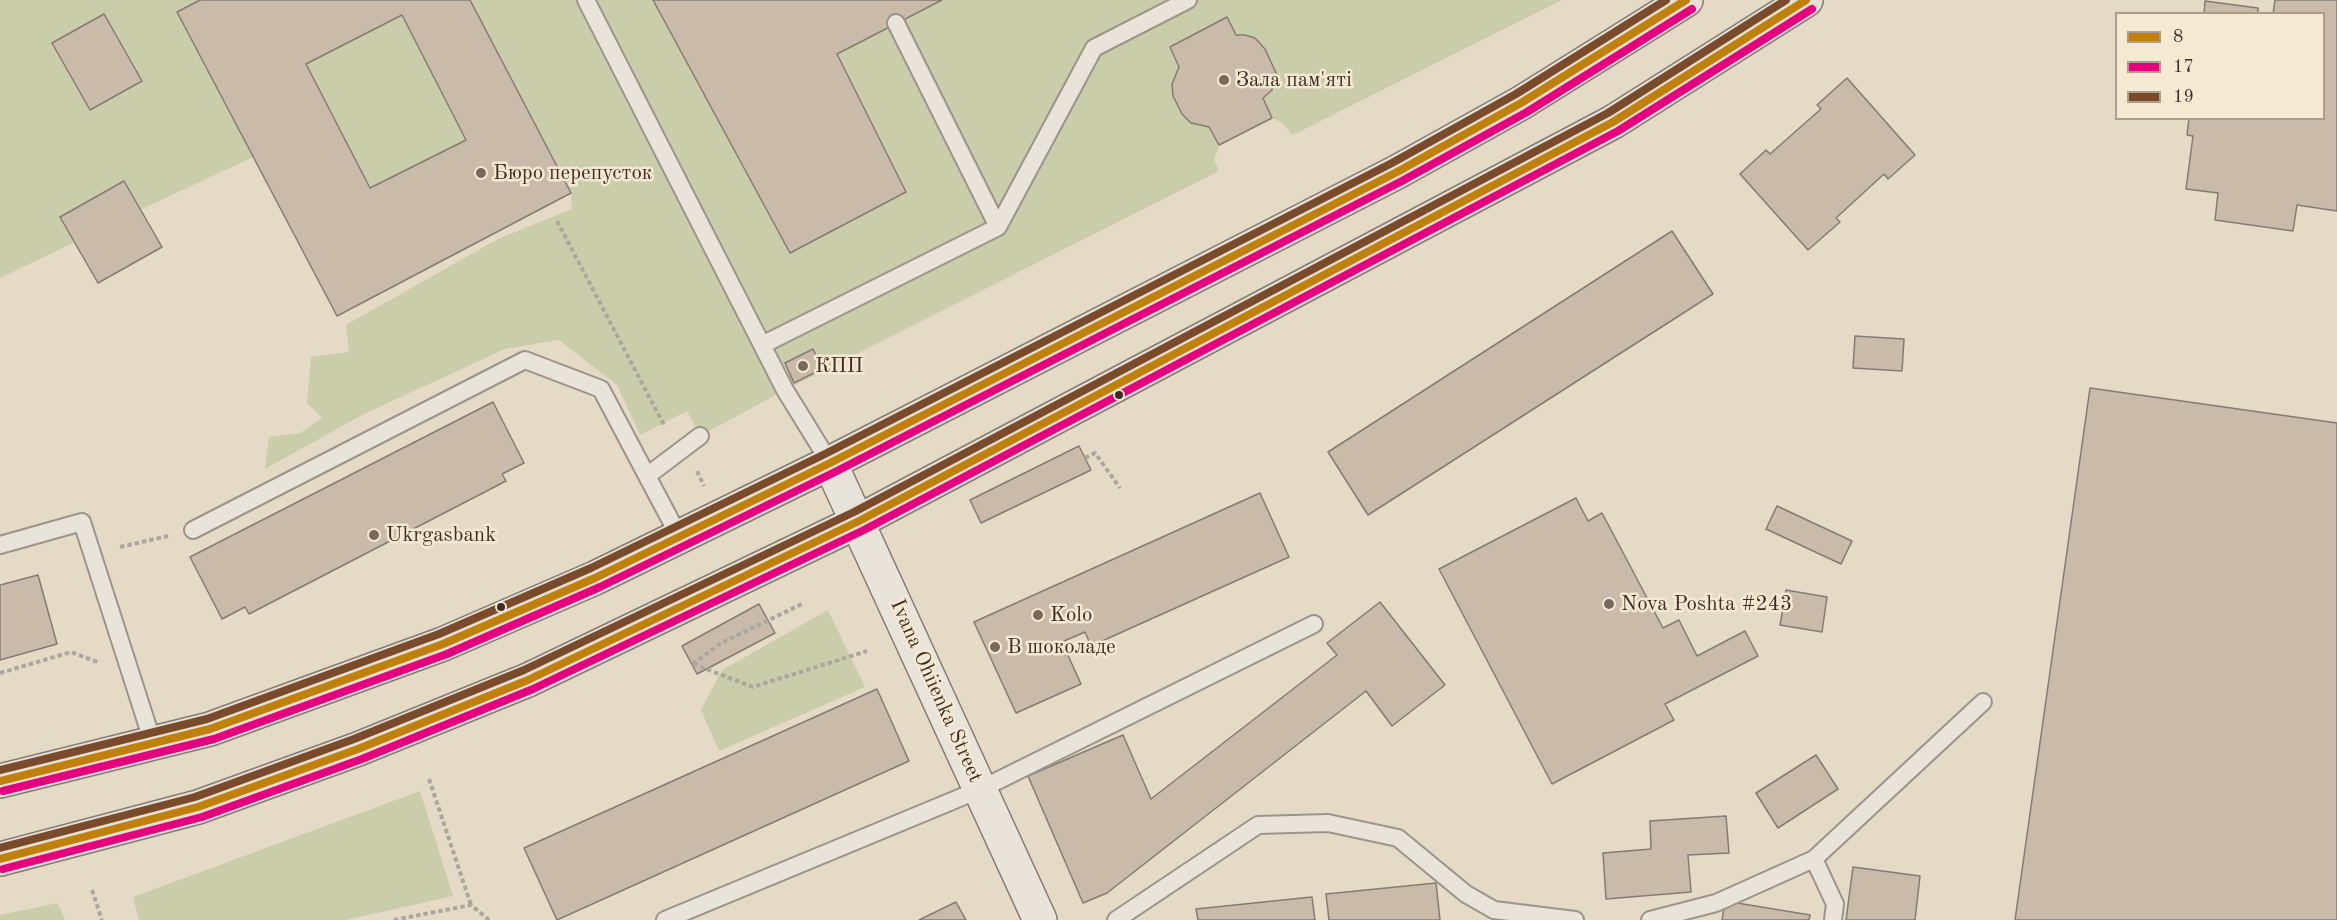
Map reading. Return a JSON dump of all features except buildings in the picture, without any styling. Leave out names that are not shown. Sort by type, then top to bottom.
[{"type":"main road","points":[[0,781],[210,729],[443,644],[504,619],[680,538],[1398,172],[1521,103],[1686,0]]},
{"type":"main road","points":[[0,859],[198,807],[358,749],[528,680],[859,521],[1613,122],[1806,0]]},
{"type":"street","name":"Ivana Ohiienka Street","points":[[831,463],[1040,920]]},
{"type":"lane","points":[[586,0],[785,390],[831,463]]},
{"type":"lane","points":[[762,345],[998,228],[1094,48],[1188,0]]},
{"type":"lane","points":[[896,23],[998,228]]},
{"type":"lane","points":[[193,530],[525,360],[601,389],[680,538]]},
{"type":"lane","points":[[647,476],[700,436]]},
{"type":"lane","points":[[0,545],[82,522],[153,742]]},
{"type":"lane","points":[[665,920],[981,789],[1314,624]]},
{"type":"lane","points":[[1650,920],[1716,903],[1814,859],[1983,702]]},
{"type":"lane","points":[[1116,920],[1258,825],[1328,823],[1398,838],[1493,915],[1575,920]]},
{"type":"lane","points":[[1814,859],[1835,904],[1833,920]]},
{"type":"path","points":[[557,221],[667,431]]},
{"type":"path","points":[[1085,458],[1095,453],[1120,488]]},
{"type":"path","points":[[93,554],[193,530]]},
{"type":"path","points":[[804,603],[721,643],[693,664],[753,687],[867,651]]},
{"type":"path","points":[[0,673],[71,652]]},
{"type":"path","points":[[429,779],[471,905],[489,920]]},
{"type":"path","points":[[92,890],[102,920]]},
{"type":"path","points":[[394,920],[471,905]]},
{"type":"green space","points":[[0,0],[1562,0],[1293,135],[1282,123],[1263,113],[1224,132],[1214,160],[1219,171],[785,390],[700,436],[687,411],[640,435],[617,385],[559,340],[505,349],[364,414],[265,469],[269,437],[300,433],[322,418],[307,403],[311,357],[349,352],[346,325],[498,239],[572,209],[571,193],[337,316],[253,157],[140,210],[123,181],[60,217],[75,242],[0,278]]},
{"type":"green space","points":[[828,610],[865,687],[719,751],[701,710],[722,670]]},
{"type":"green space","points":[[420,791],[453,896],[346,920],[139,920],[133,897]]},
{"type":"green space","points":[[58,903],[65,920],[0,920],[0,915]]},
{"type":"transit line","name":"19","points":[[0,770],[207,719],[439,634],[591,568],[825,454],[1392,163],[1516,94],[1666,0]]},
{"type":"transit line","name":"8","points":[[0,781],[210,729],[443,644],[595,578],[830,463],[1397,172],[1521,103],[1686,0]]},
{"type":"transit line","name":"19","points":[[0,848],[195,797],[354,739],[524,670],[854,512],[1608,113],[1786,0]]},
{"type":"transit line","name":"8","points":[[0,859],[198,807],[358,749],[528,680],[859,521],[1613,122],[1806,0]]},
{"type":"transit line","name":"17","points":[[3,791],[214,739],[447,654],[600,587],[835,472],[1402,181],[1527,112],[1692,9]]},
{"type":"transit line","name":"17","points":[[3,869],[202,817],[362,759],[533,689],[864,530],[1618,131],[1812,9]]},
{"type":"place","name":"Зала пам'яті","points":[[1224,80]]},
{"type":"place","name":"Бюро перепусток","points":[[481,173]]},
{"type":"place","name":"КПП","points":[[803,366]]},
{"type":"place","name":"Ukrgasbank","points":[[374,535]]},
{"type":"place","name":"Nova Poshta #243","points":[[1609,604]]},
{"type":"place","name":"Kolo","points":[[1038,615]]},
{"type":"place","name":"В шоколаде","points":[[995,647]]}]
